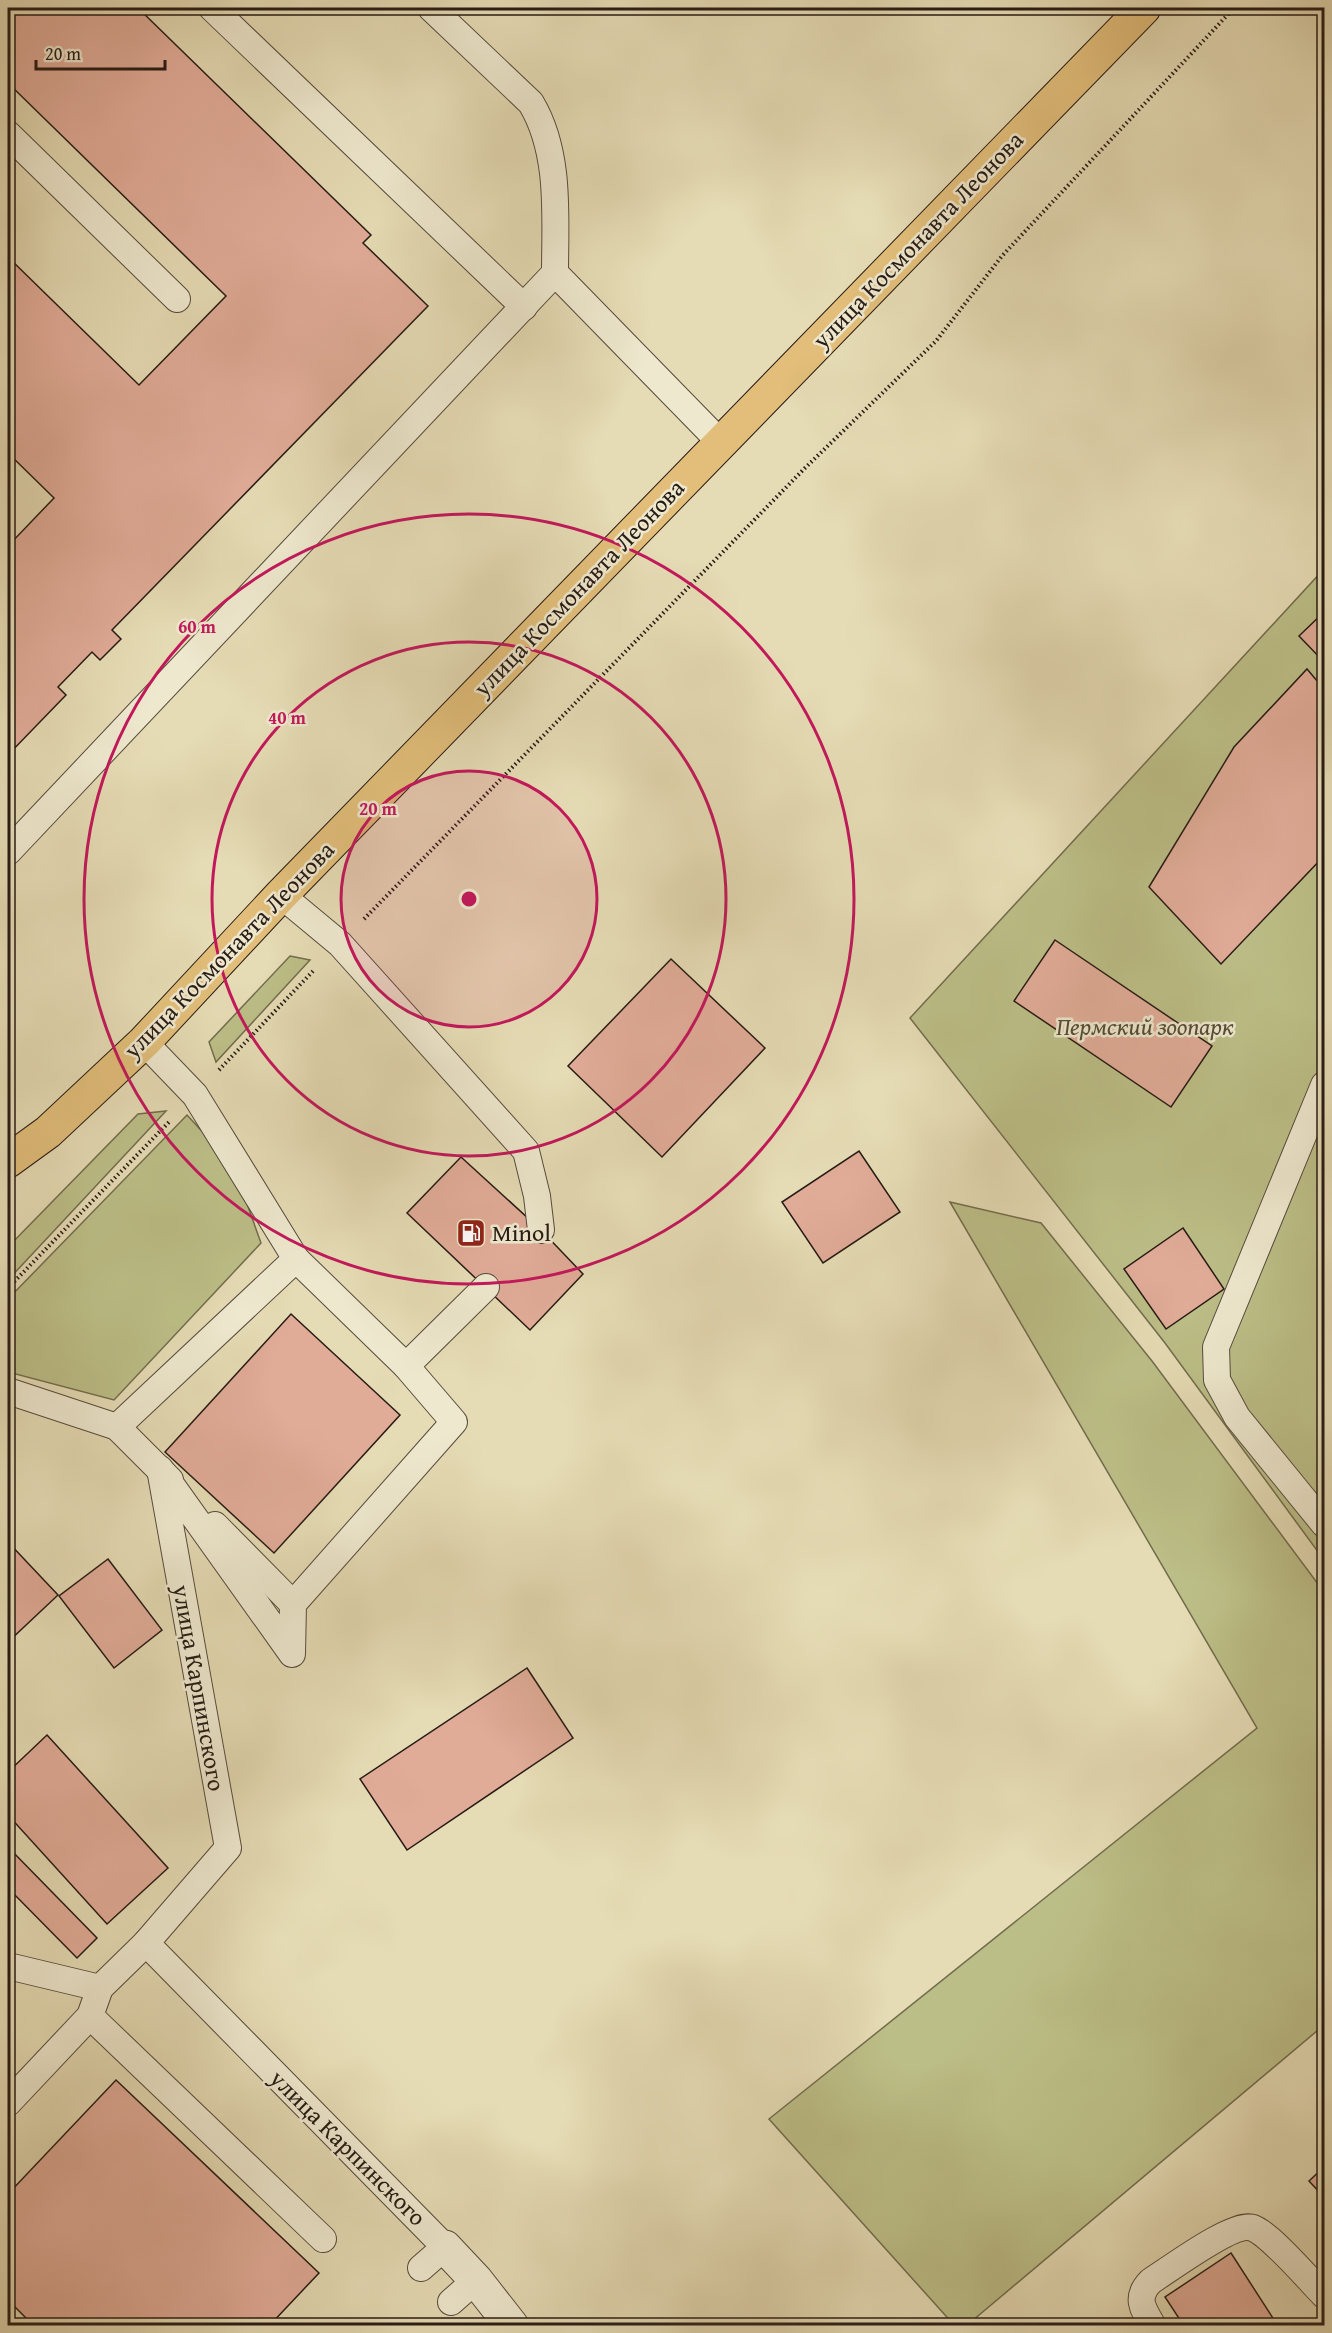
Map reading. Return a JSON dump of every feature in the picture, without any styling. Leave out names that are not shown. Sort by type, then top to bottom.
[{"type":"main road","name":"улица Космонавта Леонова","points":[[8,1161],[48,1132],[144,1042],[281,895],[1144,8]]},
{"type":"street","name":"улица Карпинского","points":[[433,2257],[476,2280],[512,2325]]},
{"type":"lane","points":[[212,8],[524,307]]},
{"type":"lane","points":[[8,852],[555,273],[555,219],[551,157],[541,119],[531,103],[431,8]]},
{"type":"lane","points":[[8,134],[177,299]]},
{"type":"lane","points":[[555,273],[721,443]]},
{"type":"lane","points":[[281,895],[340,944],[526,1151],[537,1196],[541,1230]]},
{"type":"lane","points":[[144,1042],[195,1095],[296,1259],[406,1366],[454,1422],[293,1604],[292,1654],[159,1469]]},
{"type":"lane","points":[[1324,1085],[1216,1347],[1217,1380],[1237,1417],[1324,1524]]},
{"type":"lane","points":[[117,1427],[296,1259]]},
{"type":"lane","points":[[406,1366],[486,1287]]},
{"type":"lane","points":[[8,1391],[117,1427],[293,1604]]},
{"type":"lane","name":"улица Карпинского","points":[[159,1469],[228,1848],[146,1943],[433,2257]]},
{"type":"lane","points":[[8,2103],[90,2016],[100,1988],[146,1943]]},
{"type":"lane","points":[[8,1966],[100,1988]]},
{"type":"lane","points":[[90,2016],[322,2239]]},
{"type":"lane","points":[[1153,2325],[1141,2303],[1142,2289],[1221,2236],[1241,2227],[1253,2228],[1270,2240],[1324,2295]]},
{"type":"lane","points":[[451,2302],[476,2280]]},
{"type":"path","points":[[8,1288],[805,468],[936,340],[1002,256],[1234,8]]},
{"type":"green space","name":"Пермский зоопарк","points":[[1324,569],[1324,1560],[1165,1343],[910,1018]]},
{"type":"green space","points":[[290,956],[310,960],[216,1062],[209,1042]]},
{"type":"green space","points":[[166,1111],[8,1280],[8,1247],[138,1114]]},
{"type":"green space","points":[[187,1115],[220,1151],[246,1201],[261,1243],[114,1400],[8,1372],[8,1299]]},
{"type":"green space","points":[[950,1202],[1041,1223],[1152,1361],[1324,1592],[1324,2025],[966,2326],[954,2325],[769,2119],[1257,1728]]},
{"type":"building","points":[[8,8],[138,8],[371,235],[363,243],[428,306],[112,630],[121,639],[100,660],[92,652],[58,687],[66,695],[8,755],[8,546],[54,498],[8,453],[8,257],[139,385],[226,296],[8,83]]},
{"type":"building","points":[[1324,612],[1324,662],[1299,636]]},
{"type":"building","points":[[1307,669],[1324,689],[1324,856],[1221,964],[1149,887],[1234,747]]},
{"type":"building","points":[[1055,940],[1212,1046],[1171,1107],[1014,1001]]},
{"type":"building","points":[[671,959],[765,1048],[662,1157],[568,1066]]},
{"type":"building","points":[[859,1151],[900,1212],[823,1263],[782,1202]]},
{"type":"building","points":[[461,1157],[541,1230],[583,1274],[530,1330],[407,1213]]},
{"type":"building","points":[[1183,1228],[1224,1289],[1166,1329],[1124,1269]]},
{"type":"building","points":[[291,1314],[400,1415],[274,1553],[165,1452]]},
{"type":"building","points":[[8,1542],[58,1595],[8,1642]]},
{"type":"building","points":[[108,1559],[162,1630],[114,1668],[59,1596]]},
{"type":"building","points":[[527,1668],[573,1738],[407,1850],[360,1779]]},
{"type":"building","points":[[47,1735],[168,1868],[107,1924],[8,1815],[8,1772]]},
{"type":"building","points":[[8,1847],[97,1938],[77,1958],[8,1888]]},
{"type":"building","points":[[116,2080],[319,2273],[269,2326],[34,2326],[8,2300],[8,2194]]},
{"type":"building","points":[[1324,2167],[1324,2197],[1309,2181]]},
{"type":"building","points":[[1231,2253],[1278,2326],[1184,2326],[1165,2297]]},
{"type":"place","name":"Minol","points":[[471,1233]]}]
